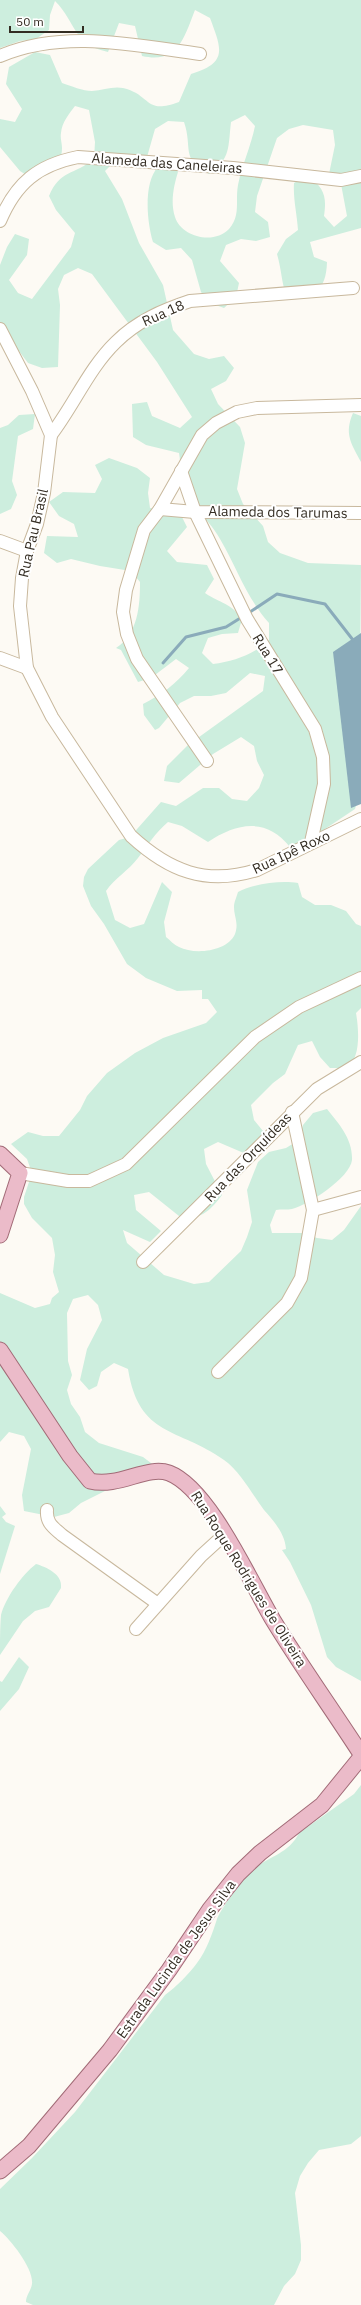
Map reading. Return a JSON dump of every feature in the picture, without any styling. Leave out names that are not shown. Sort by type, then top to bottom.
[{"type":"main road","points":[[0,1154],[20,1173],[0,1235]]},
{"type":"main road","name":"Rua Roque Rodrigues de Oliveira","points":[[0,1350],[70,1456],[90,1481],[111,1483],[157,1471],[171,1474],[191,1488],[224,1535],[273,1621],[361,1756]]},
{"type":"main road","name":"Estrada Lucinda de Jesus Silva","points":[[0,2171],[29,2146],[110,2050],[169,1970],[210,1909],[238,1874],[260,1852],[322,1805],[361,1756]]},
{"type":"street","points":[[0,56],[24,46],[54,42],[90,40],[200,54]]},
{"type":"street","name":"Alameda das Caneleiras","points":[[0,221],[8,202],[22,183],[55,162],[78,157],[233,168],[341,180],[361,176]]},
{"type":"street","name":"Rua 18","points":[[51,435],[68,413],[90,375],[115,343],[136,325],[165,309],[190,301],[353,288]]},
{"type":"street","points":[[0,329],[32,391],[51,435]]},
{"type":"street","points":[[207,761],[136,659],[126,634],[123,612],[128,583],[144,530],[160,509],[202,436],[216,423],[237,412],[258,408],[361,405]]},
{"type":"street","name":"Rua Pau Brasil","points":[[51,435],[44,493],[37,524],[27,551],[22,578],[20,606],[27,668],[52,717],[131,836],[158,858],[195,875]]},
{"type":"street","name":"Rua 17","points":[[181,471],[195,512],[247,619],[314,729],[324,757],[324,784],[311,842]]},
{"type":"street","name":"Alameda dos Tarumas","points":[[160,509],[195,512],[361,513]]},
{"type":"street","points":[[0,541],[27,551]]},
{"type":"street","points":[[0,658],[27,668]]},
{"type":"street","name":"Rua Ipê Roxo","points":[[195,875],[219,878],[239,876],[257,870],[311,842],[361,819]]},
{"type":"street","points":[[20,1173],[68,1181],[89,1181],[126,1164],[255,1037],[299,1007],[361,978]]},
{"type":"street","name":"Rua das Orquídeas","points":[[143,1262],[292,1112],[317,1089],[361,1062]]},
{"type":"street","points":[[218,1372],[287,1303],[301,1278],[313,1210],[292,1112]]},
{"type":"street","points":[[313,1210],[361,1197]]},
{"type":"street","points":[[46,1510],[46,1518],[49,1523],[62,1535],[158,1604]]},
{"type":"street","points":[[136,1629],[201,1556],[224,1535]]},
{"type":"green space","points":[[0,0],[361,0],[361,228],[310,242],[314,257],[327,262],[324,280],[321,286],[312,294],[288,300],[277,254],[286,239],[298,230],[294,183],[308,175],[318,184],[323,193],[325,203],[324,216],[334,227],[347,216],[341,184],[329,174],[335,145],[333,130],[303,125],[289,129],[277,138],[257,196],[255,212],[268,222],[270,237],[256,241],[241,239],[226,245],[220,261],[239,283],[236,297],[224,308],[210,303],[201,292],[192,260],[181,248],[166,250],[153,242],[149,225],[148,193],[153,174],[162,163],[171,158],[178,172],[174,188],[173,205],[178,224],[191,234],[207,238],[223,234],[233,224],[235,218],[238,185],[255,126],[245,115],[231,122],[229,145],[225,158],[209,174],[200,169],[191,158],[184,122],[168,121],[155,129],[147,157],[116,160],[105,171],[122,199],[139,243],[163,285],[173,330],[194,354],[209,359],[224,356],[234,368],[226,381],[211,389],[218,404],[240,427],[245,443],[237,489],[243,504],[263,526],[268,542],[280,553],[308,563],[361,565],[359,795],[355,809],[304,843],[290,847],[281,837],[261,827],[240,827],[208,842],[182,826],[168,822],[155,835],[134,862],[106,891],[115,920],[130,928],[144,924],[162,882],[172,892],[164,922],[166,937],[177,946],[193,951],[218,948],[231,940],[236,930],[234,907],[238,892],[267,883],[298,883],[302,897],[315,905],[331,905],[346,911],[356,924],[361,926],[361,1008],[356,1013],[358,1044],[357,1052],[351,1064],[346,1068],[330,1068],[320,1057],[312,1041],[298,1045],[285,1074],[273,1083],[251,1105],[254,1120],[263,1131],[257,1145],[246,1154],[218,1142],[204,1149],[206,1164],[222,1195],[214,1205],[201,1215],[184,1220],[149,1192],[134,1195],[136,1210],[161,1231],[150,1242],[123,1230],[127,1243],[164,1275],[194,1284],[209,1282],[241,1251],[247,1237],[252,1222],[247,1190],[258,1162],[269,1152],[286,1148],[299,1140],[303,1125],[313,1113],[327,1109],[348,1139],[352,1152],[352,1160],[350,1167],[344,1175],[327,1190],[308,1202],[292,1209],[276,1210],[270,1225],[272,1233],[303,1233],[317,1238],[332,1240],[344,1230],[361,1206],[361,1681],[336,1667],[327,1657],[311,1605],[290,1562],[282,1550],[286,1549],[284,1538],[275,1523],[235,1470],[224,1460],[207,1449],[176,1435],[151,1419],[141,1408],[133,1391],[128,1369],[114,1363],[101,1372],[97,1386],[89,1390],[80,1380],[87,1349],[102,1320],[98,1305],[88,1295],[73,1299],[67,1313],[68,1361],[72,1375],[67,1390],[71,1404],[80,1417],[85,1432],[99,1443],[143,1457],[155,1466],[81,1503],[69,1513],[54,1517],[24,1511],[22,1495],[31,1449],[24,1436],[9,1432],[0,1442],[0,1293],[35,1308],[50,1304],[52,1298],[59,1292],[53,1272],[55,1255],[52,1238],[32,1218],[24,1204],[24,1197],[32,1173],[27,1159],[11,1144],[28,1132],[43,1136],[59,1136],[80,1110],[87,1096],[107,1073],[135,1053],[163,1038],[206,1023],[217,1012],[208,999],[202,999],[202,990],[177,991],[146,978],[127,964],[104,924],[91,906],[83,886],[84,877],[88,869],[119,840],[130,837],[161,802],[176,806],[203,788],[219,788],[232,799],[247,801],[259,788],[264,775],[257,761],[254,746],[241,737],[213,754],[179,783],[164,781],[167,766],[188,745],[263,691],[265,676],[250,673],[226,693],[211,696],[194,696],[180,703],[159,728],[155,730],[144,715],[143,704],[168,689],[189,668],[176,659],[151,678],[138,682],[121,650],[116,648],[129,635],[136,619],[140,582],[131,571],[71,559],[57,563],[44,553],[47,536],[78,537],[74,524],[59,516],[49,502],[63,492],[95,493],[102,479],[95,465],[109,458],[137,468],[150,478],[148,493],[150,508],[180,513],[187,527],[167,551],[177,562],[207,565],[214,579],[205,593],[229,606],[238,613],[242,619],[238,633],[222,634],[208,638],[202,653],[213,664],[228,661],[250,653],[269,640],[269,623],[248,593],[216,532],[188,496],[182,481],[179,453],[146,445],[133,437],[132,404],[147,402],[152,416],[180,428],[192,417],[157,362],[92,274],[78,268],[64,275],[58,289],[60,305],[58,367],[42,368],[28,363],[0,326],[0,265],[7,247],[15,234],[29,239],[27,255],[9,280],[18,293],[32,299],[71,247],[75,233],[56,210],[49,196],[53,188],[63,177],[94,159],[95,142],[89,110],[75,106],[66,118],[63,125],[60,160],[54,169],[34,180],[20,171],[0,147],[0,119],[15,122],[22,109],[6,84],[9,67],[35,52],[50,55],[62,83],[88,91],[115,87],[123,88],[132,91],[154,105],[168,105],[179,102],[191,74],[212,65],[217,59],[219,46],[210,18],[195,10],[183,39],[172,52],[164,56],[142,56],[135,26],[119,23],[108,52],[88,44],[81,38],[68,17],[55,1],[50,15],[49,30],[36,39],[20,41],[0,48]]},
{"type":"green space","points":[[353,413],[361,416],[361,462],[352,444],[349,433],[350,420]]},
{"type":"green space","points":[[35,414],[33,429],[18,436],[12,481],[17,495],[11,509],[0,514],[0,428],[8,425],[19,415]]},
{"type":"green space","points":[[0,1506],[6,1514],[2,1517],[6,1522],[15,1526],[0,1574]]},
{"type":"green space","points":[[36,1564],[49,1569],[57,1575],[61,1583],[61,1588],[49,1607],[35,1611],[23,1621],[0,1655],[1,1615],[3,1608],[15,1587],[25,1574]]},
{"type":"green space","points":[[19,1657],[29,1667],[19,1689],[0,1711],[0,1681],[2,1682]]},
{"type":"green space","points":[[361,1785],[361,2136],[351,2144],[319,2150],[308,2163],[300,2176],[295,2193],[301,2245],[301,2260],[295,2274],[284,2286],[274,2305],[33,2305],[26,2302],[32,2284],[32,2278],[21,2255],[0,2231],[0,2189],[32,2158],[75,2112],[165,1995],[194,1967],[201,1958],[219,1915],[230,1897],[246,1876],[260,1864],[282,1852],[294,1841],[299,1833],[354,1794]]},
{"type":"water","points":[[361,633],[361,804],[351,808],[333,652]]},
{"type":"waterway","points":[[247,614],[277,594],[325,604],[353,640]]},
{"type":"waterway","points":[[163,663],[186,637],[226,627],[242,617]]}]
